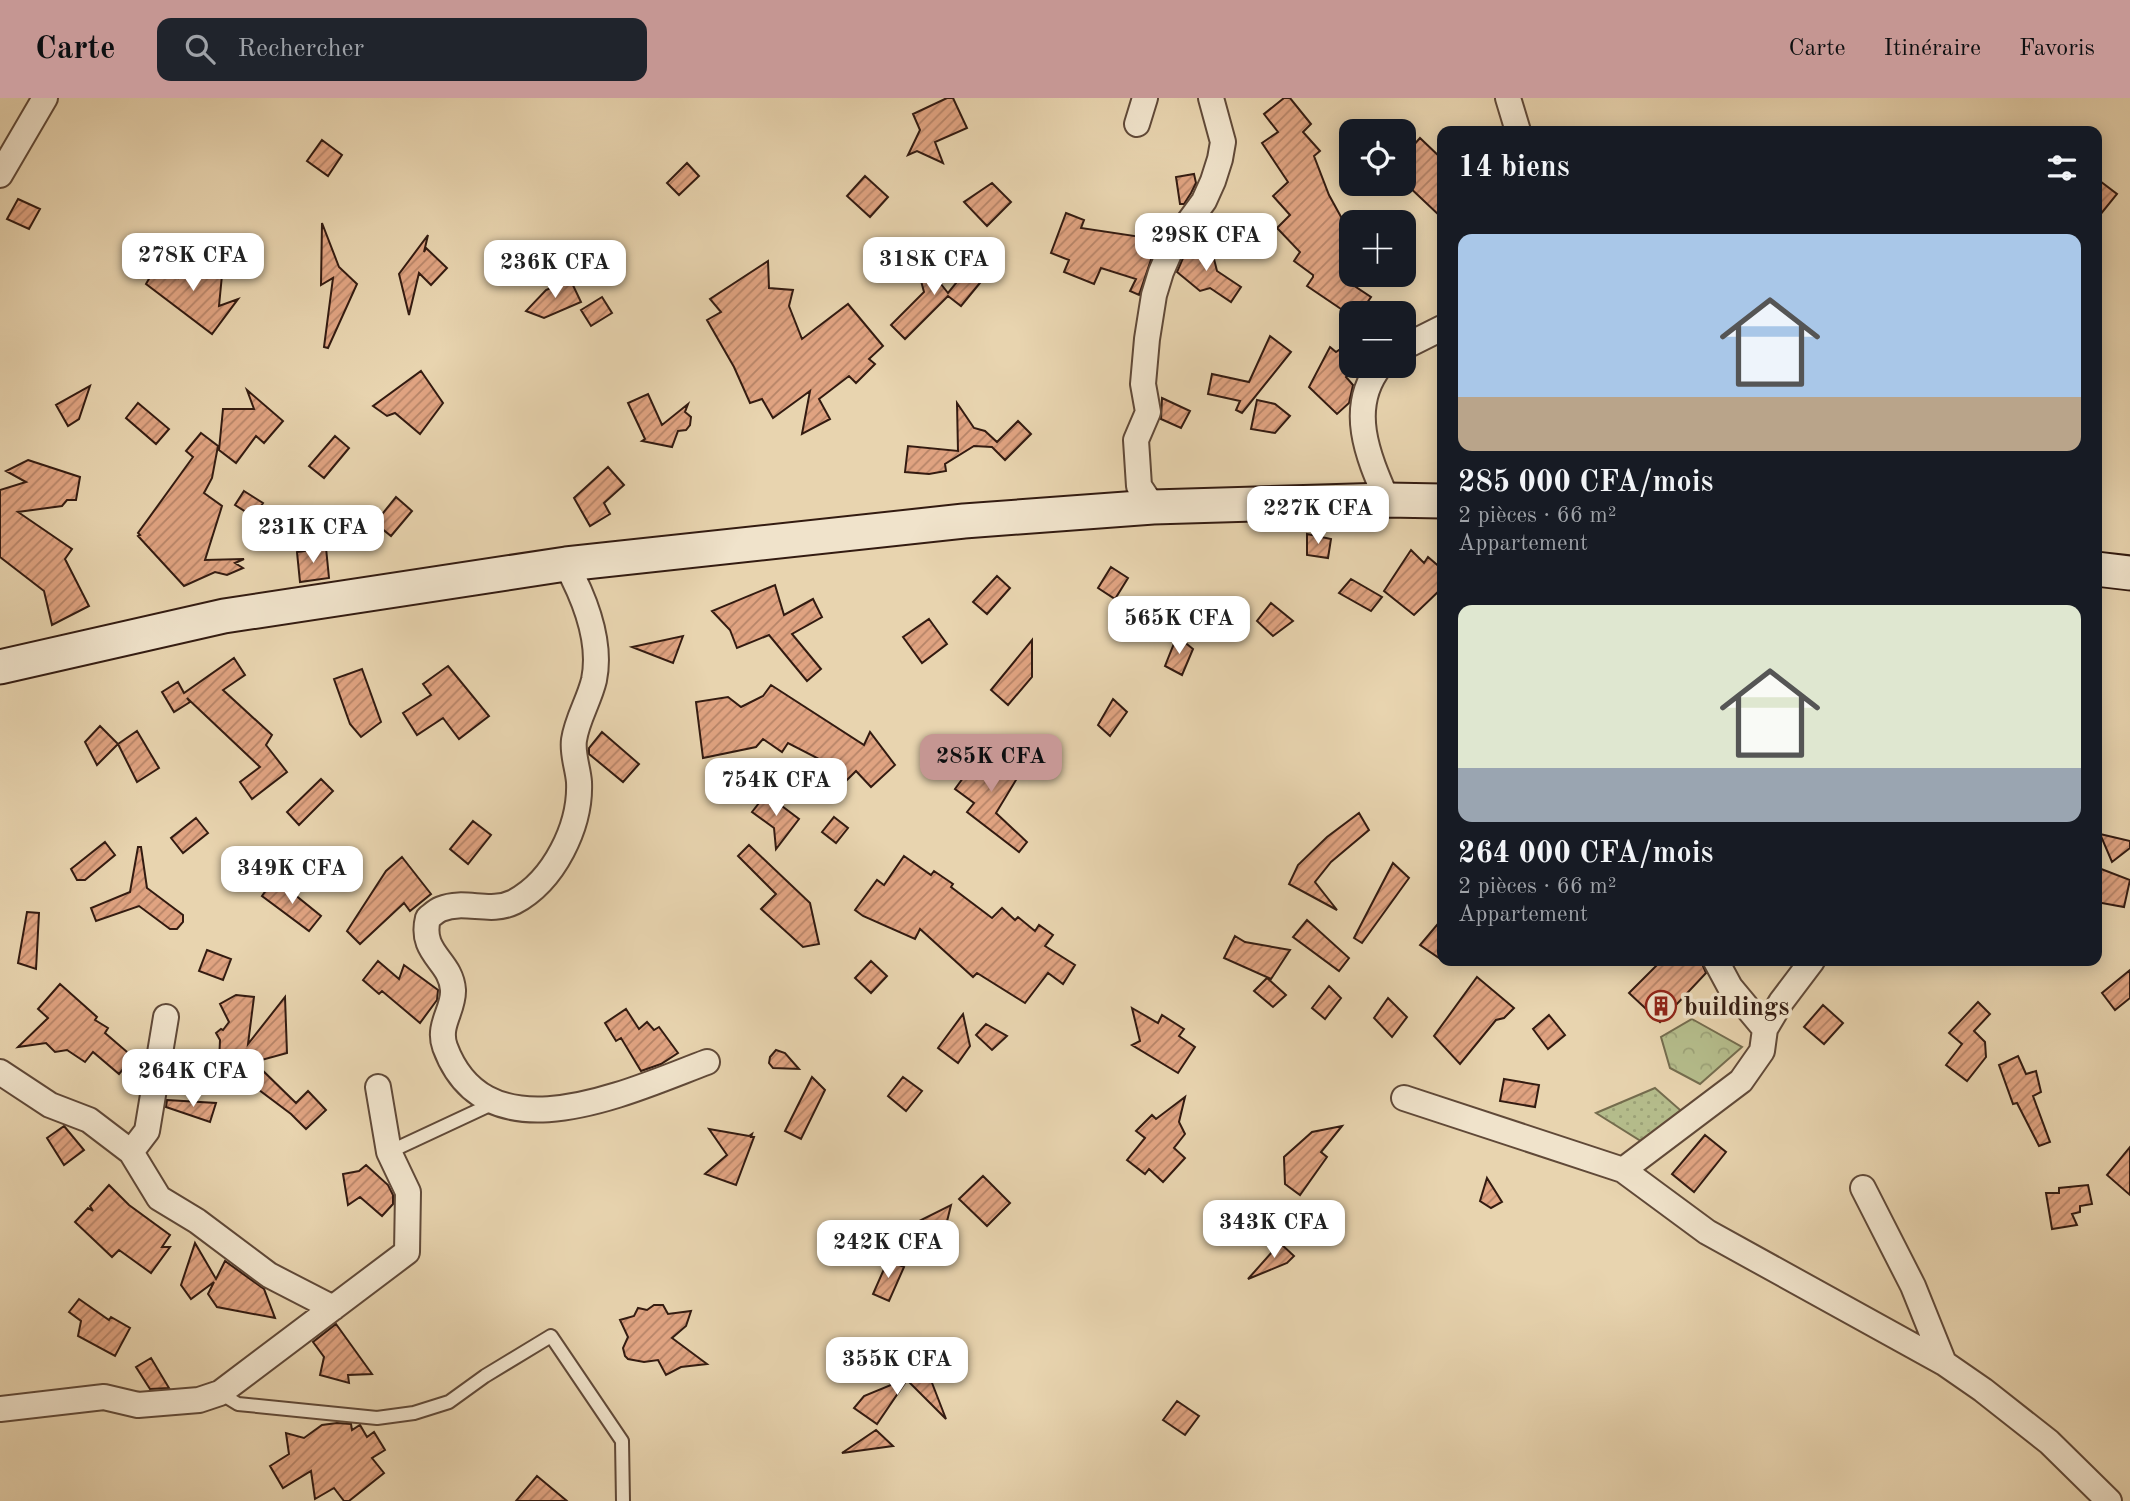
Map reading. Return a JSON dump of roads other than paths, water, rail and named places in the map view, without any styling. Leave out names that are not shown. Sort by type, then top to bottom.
[{"type":"main road","points":[[0,667],[224,616],[566,564],[964,521],[1153,507],[1437,501]]},
{"type":"main road","points":[[2102,570],[2130,573]]},
{"type":"street","points":[[0,175],[45,98]]},
{"type":"street","points":[[1137,124],[1145,98]]},
{"type":"street","points":[[1153,507],[1139,486],[1136,440],[1148,412],[1143,384],[1147,339],[1154,295],[1161,272],[1174,242],[1204,201],[1220,159],[1223,142],[1211,98]]},
{"type":"street","points":[[1508,98],[1516,126]]},
{"type":"street","points":[[1416,341],[1437,330]]},
{"type":"street","points":[[1371,378],[1362,402],[1362,428],[1369,458],[1387,500]]},
{"type":"street","points":[[566,564],[578,584],[590,617],[594,678],[577,723],[573,744],[579,779],[579,805],[569,839],[544,877],[514,902],[490,909],[471,905],[441,909],[428,918],[426,941],[448,973],[453,990],[444,1021],[444,1046],[460,1074],[475,1092],[495,1104],[518,1110],[555,1110],[615,1095],[707,1062]]},
{"type":"street","points":[[1719,966],[1730,987],[1765,1029]]},
{"type":"street","points":[[1623,1170],[1741,1081],[1762,1051],[1765,1029],[1808,966]]},
{"type":"street","points":[[131,1152],[147,1131],[166,1017]]},
{"type":"street","points":[[0,1072],[50,1105],[89,1120],[131,1152],[159,1198],[197,1221],[268,1275],[333,1308]]},
{"type":"street","points":[[0,1409],[104,1397],[138,1405],[199,1400],[220,1393],[407,1251],[408,1192],[389,1152],[378,1087]]},
{"type":"street","points":[[1404,1098],[1623,1170],[1707,1232],[1944,1363],[2049,1442],[2109,1501]]},
{"type":"street","points":[[1863,1188],[1913,1286],[1944,1363]]},
{"type":"lane","points":[[389,1152],[495,1104]]},
{"type":"lane","points":[[220,1393],[238,1404],[377,1418],[414,1413],[449,1402],[485,1376],[551,1336],[622,1441],[623,1501]]},
{"type":"place","name":"buildings","points":[[1661,1006]]}]
